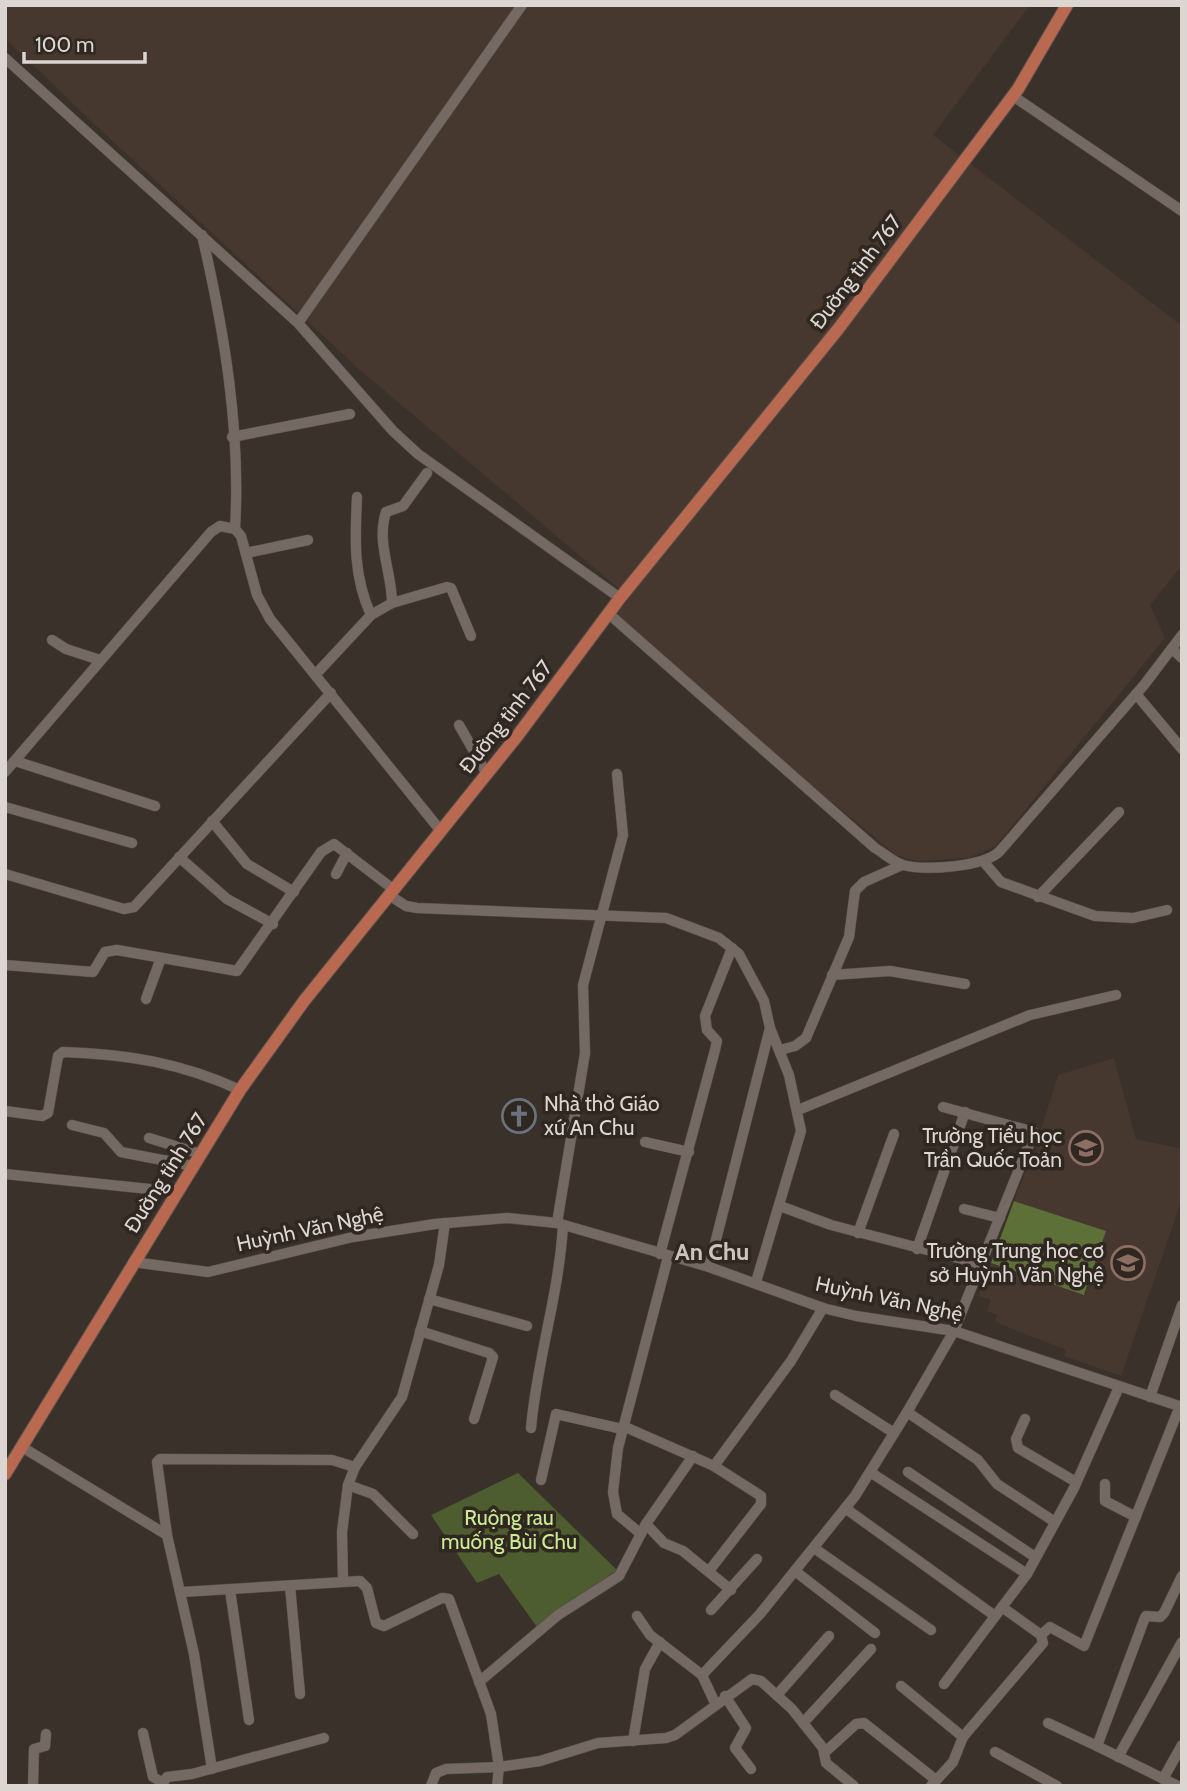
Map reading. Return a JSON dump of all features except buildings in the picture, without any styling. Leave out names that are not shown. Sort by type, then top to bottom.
[{"type":"main road","name":"Đường tỉnh 767","points":[[5,1474],[240,1090],[303,1001],[487,774],[620,598],[839,328],[1013,96],[1067,5]]},
{"type":"street","points":[[298,323],[522,5]]},
{"type":"street","points":[[5,58],[298,323],[393,431],[418,454],[620,598]]},
{"type":"street","points":[[1013,96],[1182,211]]},
{"type":"street","points":[[202,234],[219,310],[229,375],[235,528],[246,553],[257,595],[270,619],[440,830]]},
{"type":"street","points":[[232,437],[350,414]]},
{"type":"street","points":[[393,603],[392,584],[382,544],[384,519],[386,512],[403,506],[427,473]]},
{"type":"street","points":[[357,497],[355,561],[361,591],[371,615]]},
{"type":"street","points":[[5,772],[211,532],[220,526],[235,528]]},
{"type":"street","points":[[246,553],[308,540]]},
{"type":"street","points":[[316,674],[371,615],[393,603],[449,587],[471,636]]},
{"type":"street","points":[[609,614],[875,848],[902,864],[924,868],[983,862],[999,852],[1136,694],[1182,635]]},
{"type":"street","points":[[52,640],[66,649],[100,660]]},
{"type":"street","points":[[1171,649],[1182,658]]},
{"type":"street","points":[[5,874],[129,908],[142,900],[331,693]]},
{"type":"street","points":[[1136,694],[1182,748]]},
{"type":"street","points":[[459,725],[487,774]]},
{"type":"street","points":[[15,761],[155,806]]},
{"type":"street","points":[[531,1427],[558,1288],[560,1224],[585,1053],[583,985],[620,857],[623,835],[617,774]]},
{"type":"street","points":[[5,807],[132,843]]},
{"type":"street","points":[[1038,897],[1119,812]]},
{"type":"street","points":[[212,821],[247,864],[294,892]]},
{"type":"street","points":[[5,965],[93,972],[105,952],[111,951],[237,971],[329,846],[338,846],[348,853],[406,906],[602,913],[666,918],[691,925],[732,948],[748,968],[759,988],[797,1110],[800,1137],[756,1282]]},
{"type":"street","points":[[336,874],[348,853]]},
{"type":"street","points":[[179,857],[227,899],[273,925]]},
{"type":"street","points":[[983,862],[1001,882],[1099,916],[1133,918],[1167,910]]},
{"type":"street","points":[[780,1050],[795,1046],[806,1038],[849,937],[855,891],[864,882],[902,864]]},
{"type":"street","points":[[640,1534],[622,1520],[614,1504],[614,1477],[623,1427],[717,1041],[707,1030],[705,1016],[732,948]]},
{"type":"street","points":[[146,999],[161,958]]},
{"type":"street","points":[[832,975],[890,971],[965,984]]},
{"type":"street","points":[[797,1110],[1030,1015],[1116,995]]},
{"type":"street","points":[[709,1267],[770,1028]]},
{"type":"street","points":[[5,1111],[42,1116],[48,1113],[58,1056],[63,1052],[136,1056],[167,1062],[201,1072],[240,1090]]},
{"type":"street","points":[[702,1675],[760,1614],[845,1508],[907,1412],[954,1331],[1034,1132],[943,1107]]},
{"type":"street","points":[[917,1249],[965,1112]]},
{"type":"street","points":[[72,1125],[104,1133],[121,1152],[193,1166]]},
{"type":"street","points":[[858,1233],[894,1134]]},
{"type":"street","points":[[149,1138],[201,1154]]},
{"type":"street","points":[[645,1142],[689,1152]]},
{"type":"street","points":[[5,1174],[178,1192]]},
{"type":"street","points":[[780,1206],[858,1233],[981,1264]]},
{"type":"street","points":[[964,1209],[1000,1218]]},
{"type":"street","name":"Huỳnh Văn Nghệ","points":[[133,1262],[208,1272],[353,1237],[446,1223],[508,1218],[560,1224],[756,1282],[823,1308],[856,1316],[954,1331],[1181,1406]]},
{"type":"street","points":[[342,1581],[342,1532],[348,1485],[355,1467],[402,1397],[439,1265],[446,1223]]},
{"type":"street","points":[[429,1299],[527,1326]]},
{"type":"street","points":[[1150,1397],[1182,1305]]},
{"type":"street","points":[[714,1466],[791,1362],[823,1308]]},
{"type":"street","points":[[420,1331],[489,1353],[493,1357],[474,1419]]},
{"type":"street","points":[[944,1684],[1027,1574],[1076,1482],[1119,1387]]},
{"type":"street","points":[[835,1395],[894,1433]]},
{"type":"street","points":[[824,1754],[856,1724],[864,1723],[933,1783],[953,1762],[963,1737],[1040,1648],[1041,1635],[1050,1627],[1084,1646],[1181,1406]]},
{"type":"street","points":[[907,1412],[978,1460],[997,1484],[1055,1522]]},
{"type":"street","points":[[541,1480],[556,1414],[623,1427],[714,1466],[761,1496],[763,1500],[709,1572]]},
{"type":"street","points":[[1026,1419],[1016,1439],[1018,1448],[1076,1482]]},
{"type":"street","points":[[22,1447],[167,1535]]},
{"type":"street","points":[[479,1682],[558,1615],[620,1576],[646,1524],[693,1456]]},
{"type":"street","points":[[212,1769],[182,1592],[167,1535],[159,1460],[332,1461],[355,1467]]},
{"type":"street","points":[[870,1472],[1027,1574]]},
{"type":"street","points":[[908,1472],[1035,1557]]},
{"type":"street","points":[[1105,1484],[1105,1501],[1136,1517]]},
{"type":"street","points":[[348,1485],[373,1494],[412,1534]]},
{"type":"street","points":[[845,1508],[999,1611],[1041,1635]]},
{"type":"street","points":[[646,1524],[664,1543],[683,1551],[731,1590]]},
{"type":"street","points":[[814,1548],[931,1630]]},
{"type":"street","points":[[711,1611],[757,1559]]},
{"type":"street","points":[[795,1571],[875,1633]]},
{"type":"street","points":[[1097,1746],[1144,1620],[1149,1615],[1160,1617],[1182,1576]]},
{"type":"street","points":[[182,1592],[342,1581],[364,1584],[376,1623],[380,1626],[442,1598],[449,1599],[494,1723],[499,1768],[497,1786]]},
{"type":"street","points":[[290,1586],[300,1695]]},
{"type":"street","points":[[230,1590],[249,1720]]},
{"type":"street","points":[[637,1616],[660,1642],[702,1675],[715,1703]]},
{"type":"street","points":[[776,1695],[829,1636]]},
{"type":"street","points":[[633,1741],[645,1670],[660,1642]]},
{"type":"street","points":[[1118,1757],[1182,1642]]},
{"type":"street","points":[[803,1723],[871,1649]]},
{"type":"street","points":[[431,1786],[436,1773],[446,1769],[499,1768],[540,1761],[598,1743],[675,1735],[715,1703],[752,1679],[761,1681],[803,1723],[824,1754],[826,1763],[854,1786]]},
{"type":"street","points":[[901,1686],[963,1737]]},
{"type":"street","points":[[725,1696],[744,1722],[745,1732],[735,1748],[751,1769]]},
{"type":"street","points":[[1048,1723],[1178,1786]]},
{"type":"street","points":[[143,1733],[153,1777],[161,1784],[324,1738]]},
{"type":"street","points":[[33,1786],[34,1751],[45,1746],[46,1734]]},
{"type":"street","points":[[1163,1779],[1182,1745]]},
{"type":"street","points":[[995,1752],[1052,1785]]},
{"type":"shaded area","points":[[5,5],[1030,5],[933,135],[1182,326],[1182,565],[1150,605],[1165,638],[995,847],[968,858],[917,861],[896,855],[612,620],[630,598],[360,370],[91,121],[5,38]]},
{"type":"shaded area","points":[[1114,1058],[1136,1139],[1182,1149],[1182,1199],[1121,1376],[1064,1356],[1066,1350],[995,1322],[997,1315],[987,1311],[991,1300],[978,1296],[991,1263],[1085,1294],[1105,1231],[1014,1201],[1032,1155],[1037,1153],[1040,1143],[1038,1139],[1058,1075]]},
{"type":"green space","points":[[1014,1201],[1106,1231],[1084,1295],[991,1263]]},
{"type":"green space","name":"Ruộng rau muống Bùi Chu","points":[[518,1473],[617,1570],[537,1627],[499,1574],[477,1583],[431,1515]]},
{"type":"place","name":"Nhà thờ Giáo xứ An Chu","points":[[519,1116]]},
{"type":"place","name":"Trường Tiểu học Trần Quốc Toản","points":[[1086,1148]]},
{"type":"place","name":"Trường Trung học cơ sở Huỳnh Văn Nghệ","points":[[1128,1263]]},
{"type":"district","name":"An Chu","points":[[712,1252]]}]
